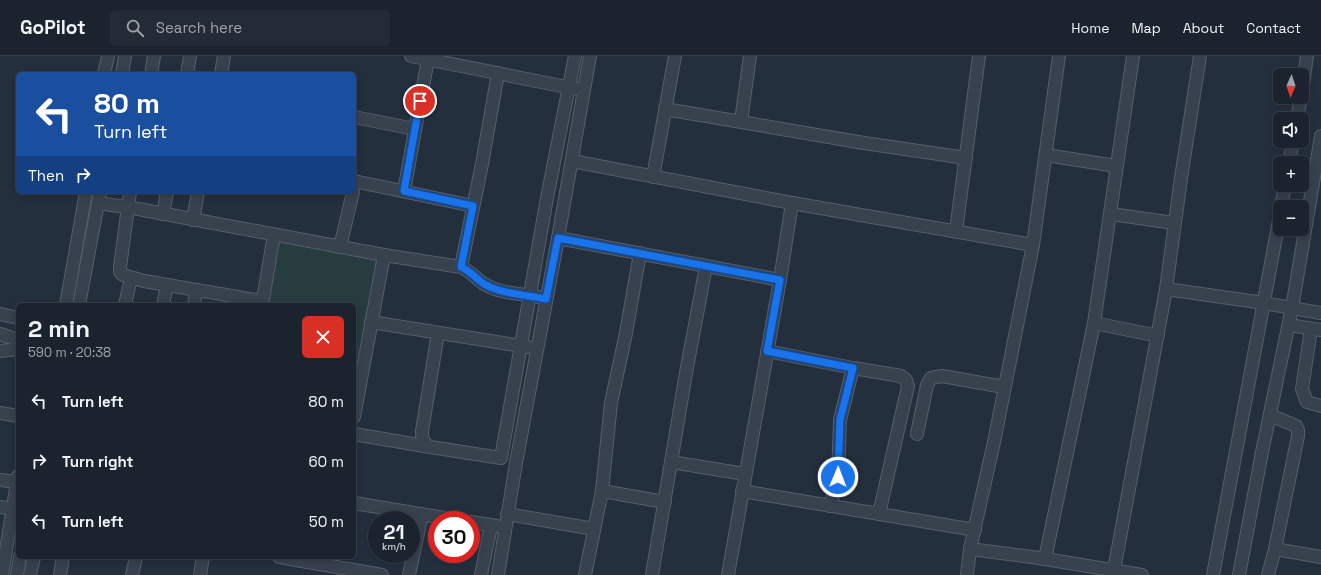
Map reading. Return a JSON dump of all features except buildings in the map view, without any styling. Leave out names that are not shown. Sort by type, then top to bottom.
[{"type":"street","points":[[104,72],[108,56]]},
{"type":"street","points":[[122,72],[125,56]]},
{"type":"street","points":[[151,72],[154,56]]},
{"type":"street","points":[[187,72],[190,56]]},
{"type":"street","points":[[221,72],[224,56]]},
{"type":"street","points":[[411,56],[583,90]]},
{"type":"street","points":[[356,434],[501,458],[547,198],[570,88],[575,56]]},
{"type":"street","points":[[498,575],[507,514],[590,56]]},
{"type":"street","points":[[653,177],[675,56]]},
{"type":"street","points":[[741,121],[750,56]]},
{"type":"street","points":[[956,231],[979,56]]},
{"type":"street","points":[[967,575],[970,549],[994,442],[1033,245],[1059,56]]},
{"type":"street","points":[[1045,559],[1094,322],[1133,56]]},
{"type":"street","points":[[1114,570],[1166,289],[1174,223],[1200,56]]},
{"type":"street","points":[[1305,68],[1307,56]]},
{"type":"street","points":[[404,191],[428,59]]},
{"type":"street","points":[[461,267],[498,73]]},
{"type":"street","points":[[666,109],[966,158]]},
{"type":"street","points":[[356,117],[415,129]]},
{"type":"street","points":[[1238,575],[1289,325],[1321,139]]},
{"type":"street","points":[[1046,155],[1116,166]]},
{"type":"street","points":[[572,161],[792,203],[1033,245]]},
{"type":"street","points":[[356,185],[404,191],[473,206]]},
{"type":"street","points":[[66,303],[86,194]]},
{"type":"street","points":[[130,194],[120,272],[131,278],[196,290],[227,300],[262,303],[274,235]]},
{"type":"street","points":[[163,214],[167,194]]},
{"type":"street","points":[[193,220],[198,194]]},
{"type":"street","points":[[340,247],[352,194]]},
{"type":"street","points":[[79,303],[99,198],[128,208],[384,255],[461,267],[470,271],[486,285],[499,290],[546,299]]},
{"type":"street","points":[[728,575],[780,280],[792,203]]},
{"type":"street","points":[[1111,214],[1174,223]]},
{"type":"street","points":[[1213,575],[1276,236]]},
{"type":"street","points":[[558,238],[780,280]]},
{"type":"street","points":[[585,575],[602,491],[611,403],[626,334],[640,253]]},
{"type":"street","points":[[356,406],[384,255]]},
{"type":"street","points":[[652,575],[686,373],[706,266]]},
{"type":"street","points":[[125,303],[131,278]]},
{"type":"street","points":[[163,303],[167,285]]},
{"type":"street","points":[[1166,289],[1321,313]]},
{"type":"street","points":[[194,303],[196,290]]},
{"type":"street","points":[[0,314],[16,318]]},
{"type":"street","points":[[371,322],[537,348]]},
{"type":"street","points":[[1094,322],[1158,336]]},
{"type":"street","points":[[1289,325],[1316,330],[1302,390],[1307,402],[1321,406]]},
{"type":"street","points":[[430,447],[425,444],[422,439],[422,431],[438,332]]},
{"type":"street","points":[[0,334],[16,339]]},
{"type":"street","points":[[0,351],[16,349]]},
{"type":"street","points":[[767,351],[901,376],[906,380],[908,386],[879,514]]},
{"type":"street","points":[[830,506],[838,477],[840,420],[853,368]]},
{"type":"street","points":[[917,434],[927,385],[932,378],[942,376],[1004,387]]},
{"type":"street","points":[[0,413],[16,416]]},
{"type":"street","points":[[1268,575],[1275,549],[1298,436],[1296,426],[1270,415]]},
{"type":"street","points":[[671,462],[745,474]]},
{"type":"street","points":[[0,480],[16,479]]},
{"type":"street","points":[[2,575],[16,491]]},
{"type":"street","points":[[602,491],[664,502]]},
{"type":"street","points":[[742,491],[975,530]]},
{"type":"street","points":[[356,503],[428,515]]},
{"type":"street","points":[[0,507],[13,509]]},
{"type":"street","points":[[409,575],[422,514]]},
{"type":"street","points":[[507,514],[594,529]]},
{"type":"street","points":[[480,524],[505,527]]},
{"type":"street","points":[[482,575],[491,526]]},
{"type":"street","points":[[970,549],[1045,559],[1142,575]]},
{"type":"street","points":[[1275,549],[1321,557]]},
{"type":"street","points":[[17,575],[20,559]]},
{"type":"street","points":[[30,575],[34,559]]},
{"type":"street","points":[[60,575],[63,559]]},
{"type":"street","points":[[132,575],[136,559]]},
{"type":"street","points":[[200,575],[203,559]]},
{"type":"street","points":[[291,559],[382,575]]},
{"type":"green space","points":[[274,235],[383,255],[356,407],[356,303],[263,303]]},
{"type":"route","points":[[420,101],[404,191],[473,206],[461,267],[470,271],[486,285],[499,290],[546,299],[558,238],[780,280],[767,351],[853,368],[840,420],[838,477]]}]
